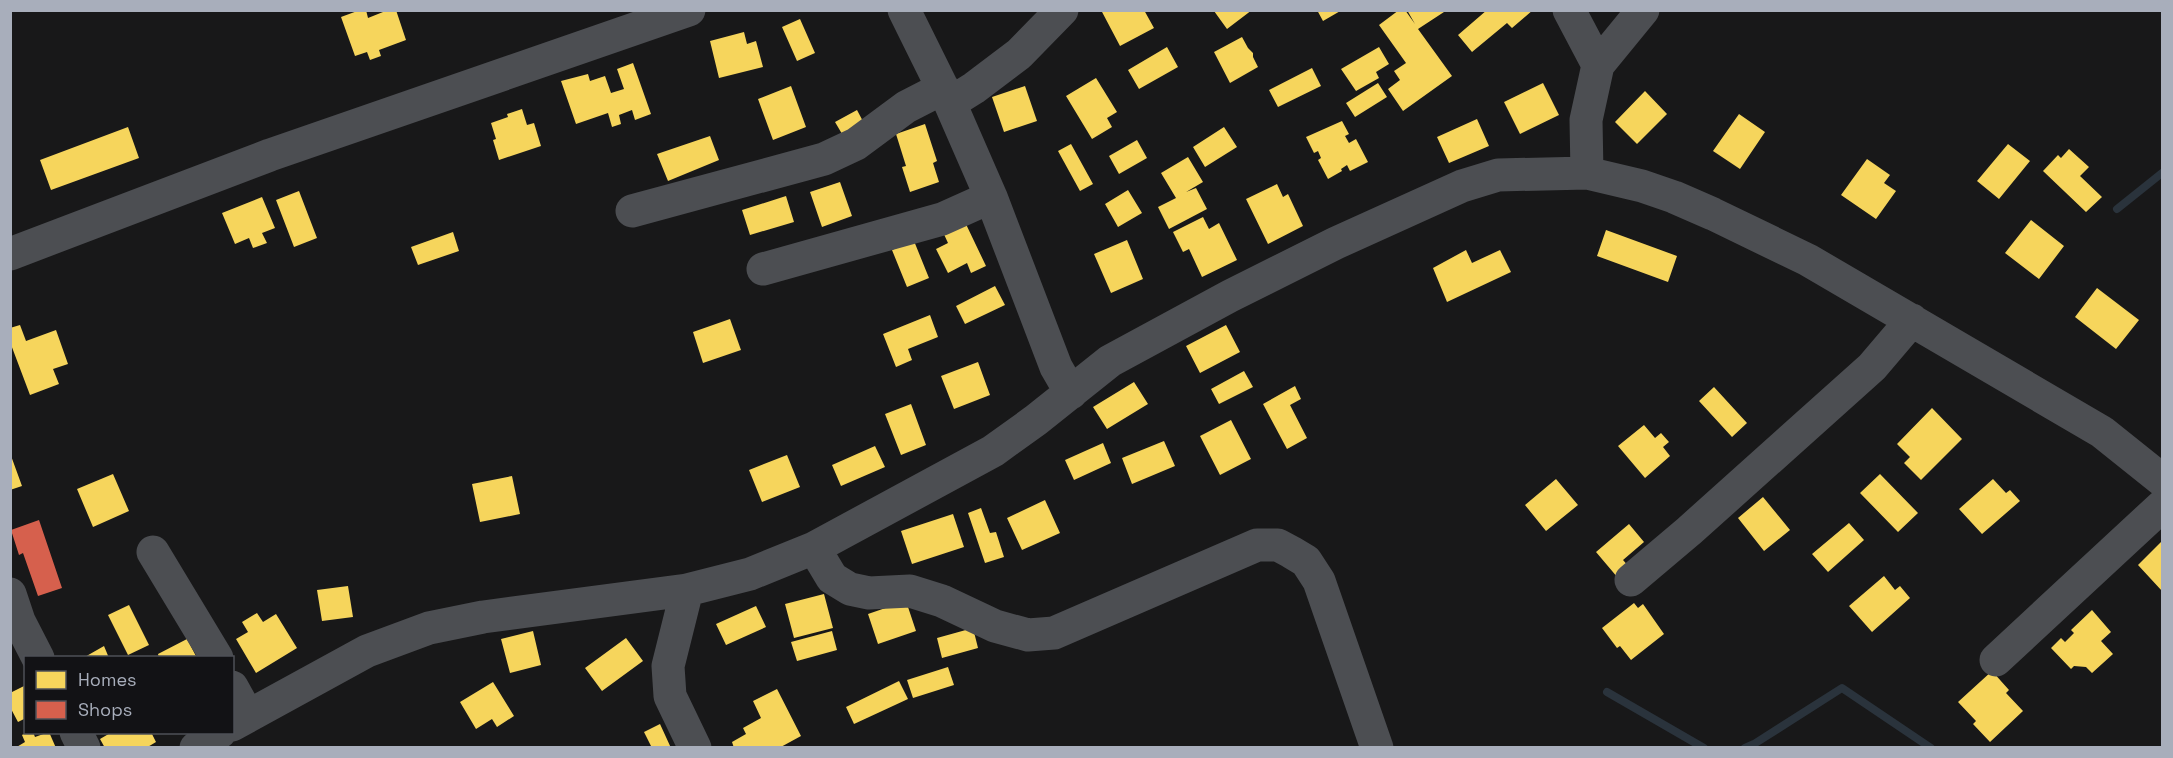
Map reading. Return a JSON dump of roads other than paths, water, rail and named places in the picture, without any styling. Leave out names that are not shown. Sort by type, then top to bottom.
[{"type":"street","points":[[10,254],[270,155],[689,10]]},
{"type":"street","points":[[904,10],[946,95],[991,197],[1052,357],[1071,393]]},
{"type":"street","points":[[632,211],[825,159],[856,144],[906,107],[974,88],[1020,54],[1062,10]]},
{"type":"street","points":[[1569,10],[1599,65]]},
{"type":"street","points":[[1587,173],[1586,120],[1599,65],[1643,10]]},
{"type":"street","points":[[234,695],[240,720],[367,651],[429,628],[494,616],[687,590],[750,574],[813,548],[993,451],[1110,361],[1230,296],[1336,243],[1462,186],[1498,175],[1587,173],[1642,186],[1713,214],[1808,260],[2102,432],[2163,480]]},
{"type":"street","points":[[763,269],[942,219],[991,197]]},
{"type":"street","points":[[1630,580],[1689,531],[1872,367],[1912,320]]},
{"type":"street","points":[[1996,660],[2163,506]]},
{"type":"street","points":[[813,548],[832,578],[850,589],[869,594],[910,591],[942,601],[995,626],[1028,635],[1054,633],[1257,545],[1278,545],[1306,561],[1319,580],[1377,747]]},
{"type":"street","points":[[153,552],[216,656]]},
{"type":"street","points":[[687,590],[668,666],[669,686],[670,696],[695,747]]},
{"type":"street","points":[[10,594],[19,621],[37,656]]},
{"type":"street","points":[[196,747],[217,734]]},
{"type":"waterway","points":[[2117,209],[2162,173]]},
{"type":"waterway","points":[[1745,748],[1842,688],[1931,748]]},
{"type":"waterway","points":[[1607,692],[1704,748]]}]
